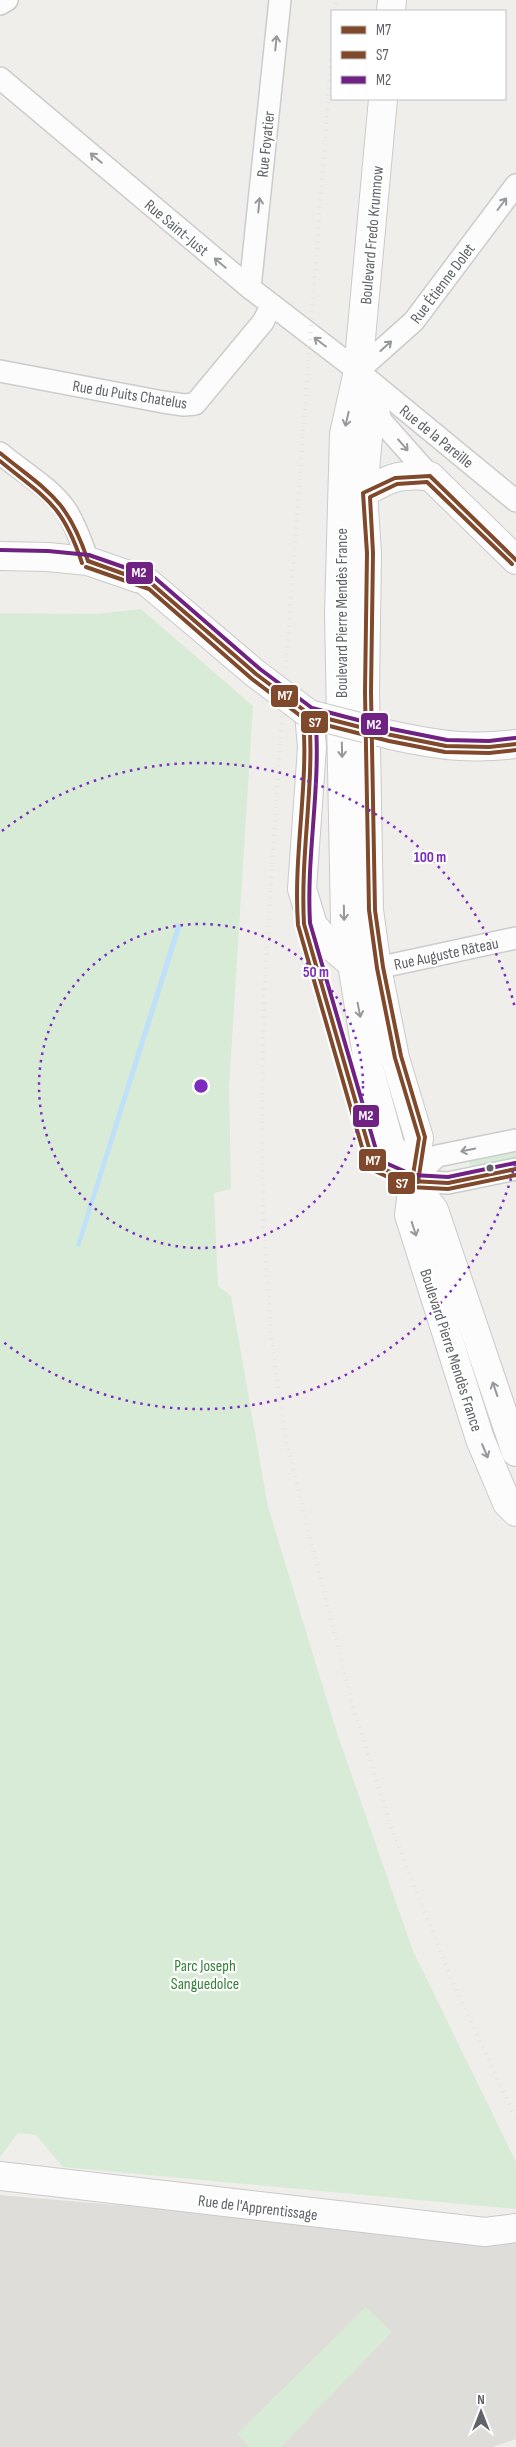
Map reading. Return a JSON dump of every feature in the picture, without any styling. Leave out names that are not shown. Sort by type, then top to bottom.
[{"type":"main road","name":"Boulevard Fredo Krumnow","points":[[358,372],[383,100]]},
{"type":"main road","points":[[358,372],[376,415]]},
{"type":"main road","name":"Boulevard Pierre Mendès France","points":[[358,372],[344,434],[339,605],[345,921],[350,962],[369,1068],[390,1145],[412,1182],[434,1210],[516,1452]]},
{"type":"main road","name":"Boulevard Pierre Mendès France","points":[[376,415],[368,436],[362,493],[367,554],[365,692],[369,910],[377,968],[395,1058],[419,1138],[409,1215],[480,1439],[507,1503],[516,1512]]},
{"type":"main road","points":[[362,493],[384,481],[403,474],[430,476]]},
{"type":"main road","name":"Rue de la Pareille","points":[[430,476],[514,556]]},
{"type":"main road","points":[[0,556],[48,557],[88,561],[146,581],[263,679],[309,714],[391,736],[446,746],[489,747],[516,744]]},
{"type":"main road","points":[[309,714],[312,747],[302,889],[313,925],[330,945],[350,962]]},
{"type":"main road","name":"Rue de l'Apprentissage","points":[[0,2176],[485,2232],[516,2228]]},
{"type":"street","points":[[0,4],[7,0]]},
{"type":"street","name":"Rue Foyatier","points":[[250,288],[280,0]]},
{"type":"street","name":"Rue Saint-Just","points":[[0,78],[250,288],[358,372]]},
{"type":"street","name":"Rue Étienne Dolet","points":[[358,372],[414,322],[516,185]]},
{"type":"street","name":"Rue du Puits Chatelus","points":[[0,371],[163,402],[184,405],[195,404],[263,322],[272,305]]},
{"type":"street","name":"Rue de la Pareille","points":[[358,372],[516,501]]},
{"type":"street","name":"Rue de la Pareille","points":[[376,415],[430,476]]},
{"type":"street","points":[[0,453],[49,493],[65,509],[76,528],[88,561]]},
{"type":"street","name":"Rue Auguste Râteau","points":[[377,968],[516,938]]},
{"type":"street","points":[[412,1182],[438,1156],[516,1140]]},
{"type":"street","points":[[412,1182],[448,1183],[516,1169]]},
{"type":"shaded area","points":[[0,2195],[291,2220],[516,2233],[516,2439],[492,2447],[0,2447]]},
{"type":"green space","name":"Parc Joseph Sanguedolce","points":[[141,609],[253,706],[229,1087],[231,1189],[214,1193],[218,1286],[231,1296],[268,1507],[337,1733],[413,1951],[516,2162],[516,2209],[63,2167],[36,2135],[18,2133],[0,2157],[0,613],[95,614]]},
{"type":"green space","points":[[516,1147],[516,1161],[471,1170],[468,1157]]},
{"type":"green space","points":[[366,2307],[392,2332],[281,2447],[249,2447],[237,2434]]},
{"type":"water","points":[[177,923],[182,925],[80,1247],[76,1245]]},
{"type":"railway","points":[[335,10],[336,0]]},
{"type":"railway","points":[[331,59],[281,728],[264,996],[263,1210],[271,1334],[285,1436],[352,1704],[393,1832],[450,1976],[516,2119]]},
{"type":"transit line","name":"M7","points":[[0,453],[43,488],[64,509],[80,540],[88,561]]},
{"type":"transit line","name":"S7","points":[[0,461],[51,504],[67,527],[82,563]]},
{"type":"transit line","name":"M7","points":[[412,1181],[419,1138],[395,1058],[377,968],[369,910],[365,692],[367,553],[363,493],[395,478],[430,476],[516,560]]},
{"type":"transit line","name":"S7","points":[[418,1182],[425,1137],[401,1056],[383,967],[375,910],[371,692],[373,553],[370,497],[397,484],[427,482],[512,564]]},
{"type":"transit line","name":"M2","points":[[0,550],[48,551],[89,555],[155,578],[260,669],[312,708],[392,729],[447,740],[489,741],[515,738]]},
{"type":"transit line","name":"M7","points":[[88,561],[152,584],[256,674],[309,714],[391,735],[446,746],[489,747],[516,744]]},
{"type":"transit line","name":"S7","points":[[86,567],[149,589],[252,679],[306,720],[389,741],[445,752],[489,753],[516,750]]},
{"type":"transit line","name":"M2","points":[[315,713],[317,766],[310,870],[310,923],[379,1160],[413,1175],[448,1177],[515,1163]]},
{"type":"transit line","name":"M7","points":[[309,714],[310,766],[303,898],[304,924],[374,1165],[412,1181],[448,1183],[516,1169]]},
{"type":"transit line","name":"S7","points":[[303,715],[304,768],[298,872],[298,925],[368,1168],[410,1187],[448,1189],[516,1175]]}]
